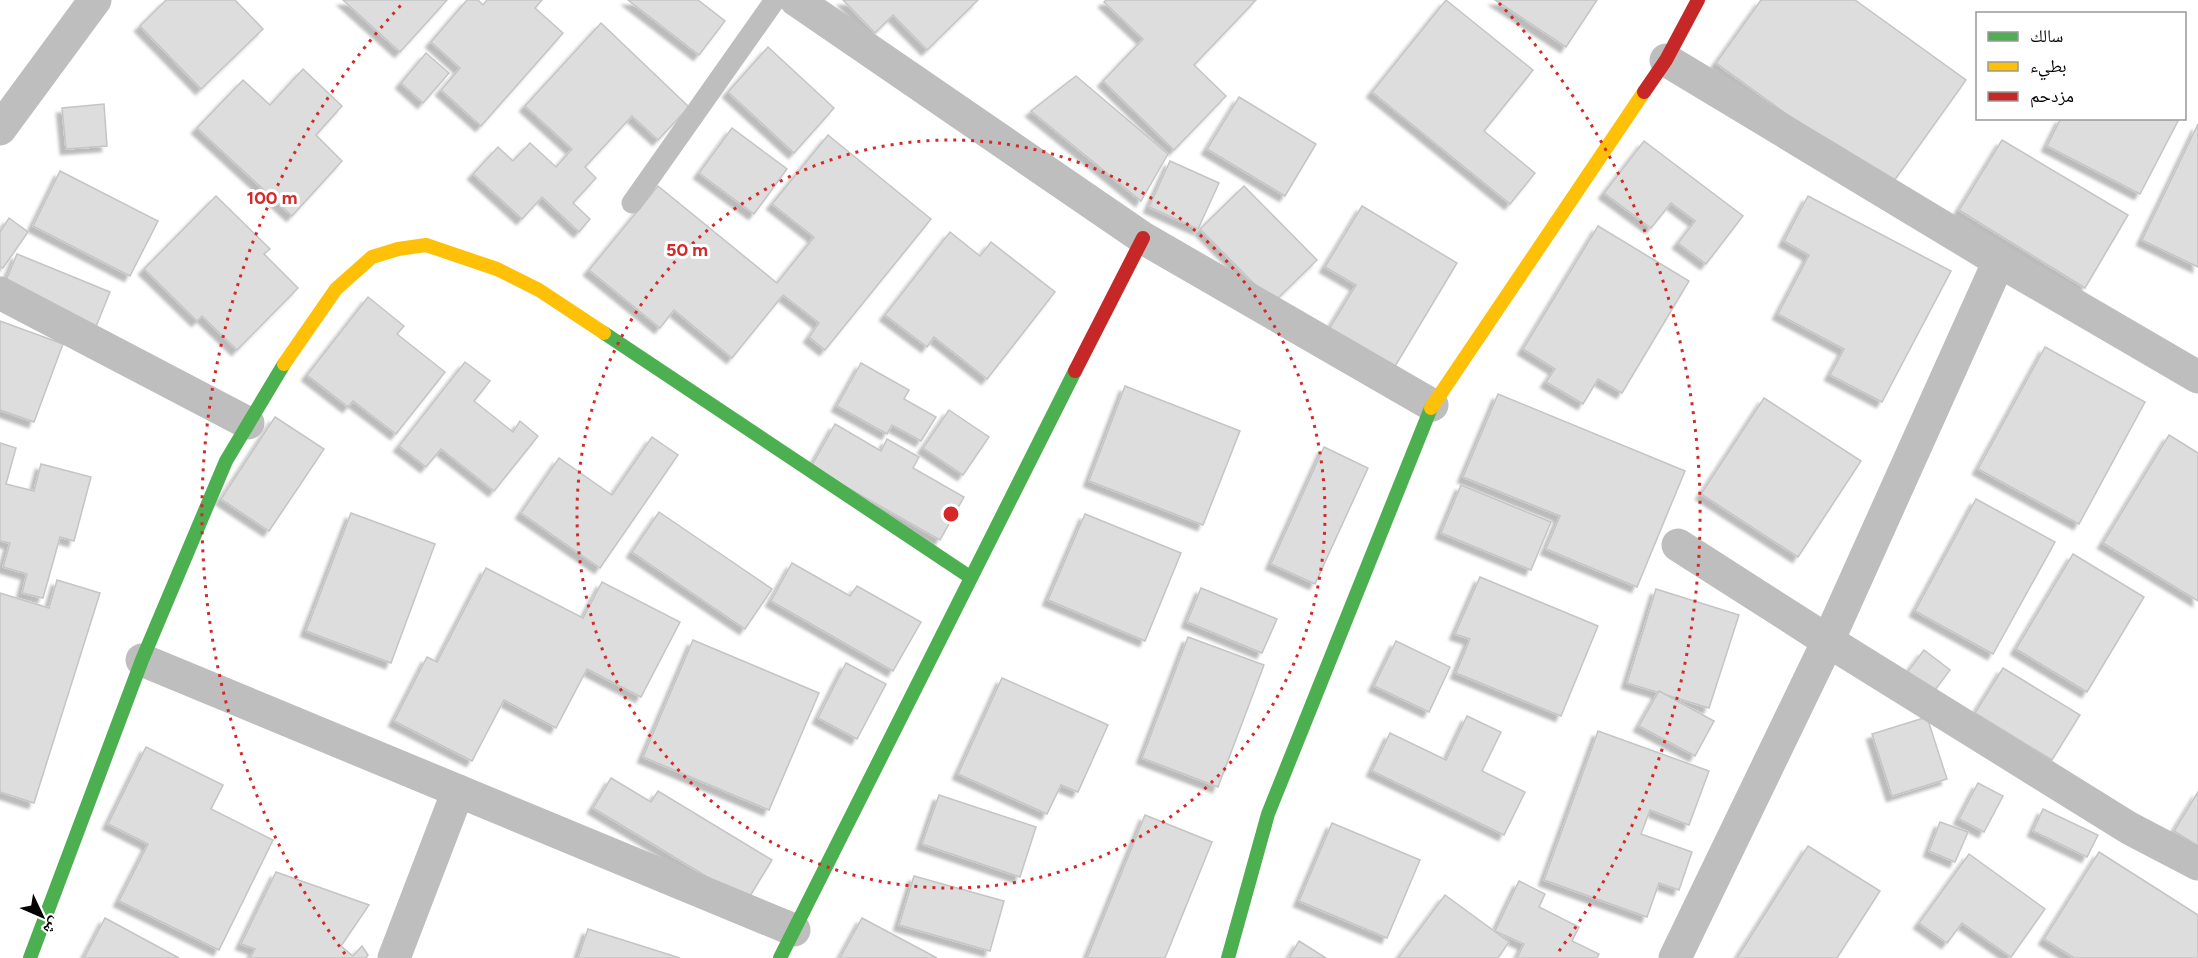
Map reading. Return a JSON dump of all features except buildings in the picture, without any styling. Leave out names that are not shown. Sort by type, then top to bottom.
[{"type":"street","points":[[0,129],[95,0]]},
{"type":"street","points":[[796,0],[1143,238],[1432,405]]},
{"type":"street","points":[[1228,958],[1268,814],[1432,405],[1666,60],[1698,0]]},
{"type":"street","points":[[1666,60],[1999,261],[2198,377]]},
{"type":"street","points":[[142,660],[459,791],[788,944],[970,577],[1143,238]]},
{"type":"street","points":[[30,958],[142,660],[226,461],[279,372],[336,290],[372,257],[398,249],[426,245],[497,269],[539,290],[970,577]]},
{"type":"street","points":[[1675,958],[1828,641],[1999,261]]},
{"type":"street","points":[[0,293],[248,423]]},
{"type":"street","points":[[1678,545],[2129,828],[2198,864]]},
{"type":"street","points":[[394,958],[459,791]]},
{"type":"lane","points":[[632,202],[775,0]]},
{"type":"traffic: fast","points":[[604,333],[970,577]]},
{"type":"traffic: fast","points":[[30,958],[142,660],[226,461],[284,364]]},
{"type":"traffic: fast","points":[[780,958],[1075,371]]},
{"type":"traffic: fast","points":[[1228,958],[1268,814],[1431,408]]},
{"type":"traffic: slow","points":[[1431,408],[1644,92]]},
{"type":"traffic: slow","points":[[284,364],[336,289],[372,257],[398,249],[426,245],[497,269],[539,290],[604,333]]},
{"type":"traffic: jam","points":[[1644,92],[1666,60],[1698,0]]},
{"type":"traffic: jam","points":[[1075,371],[1143,238]]}]
